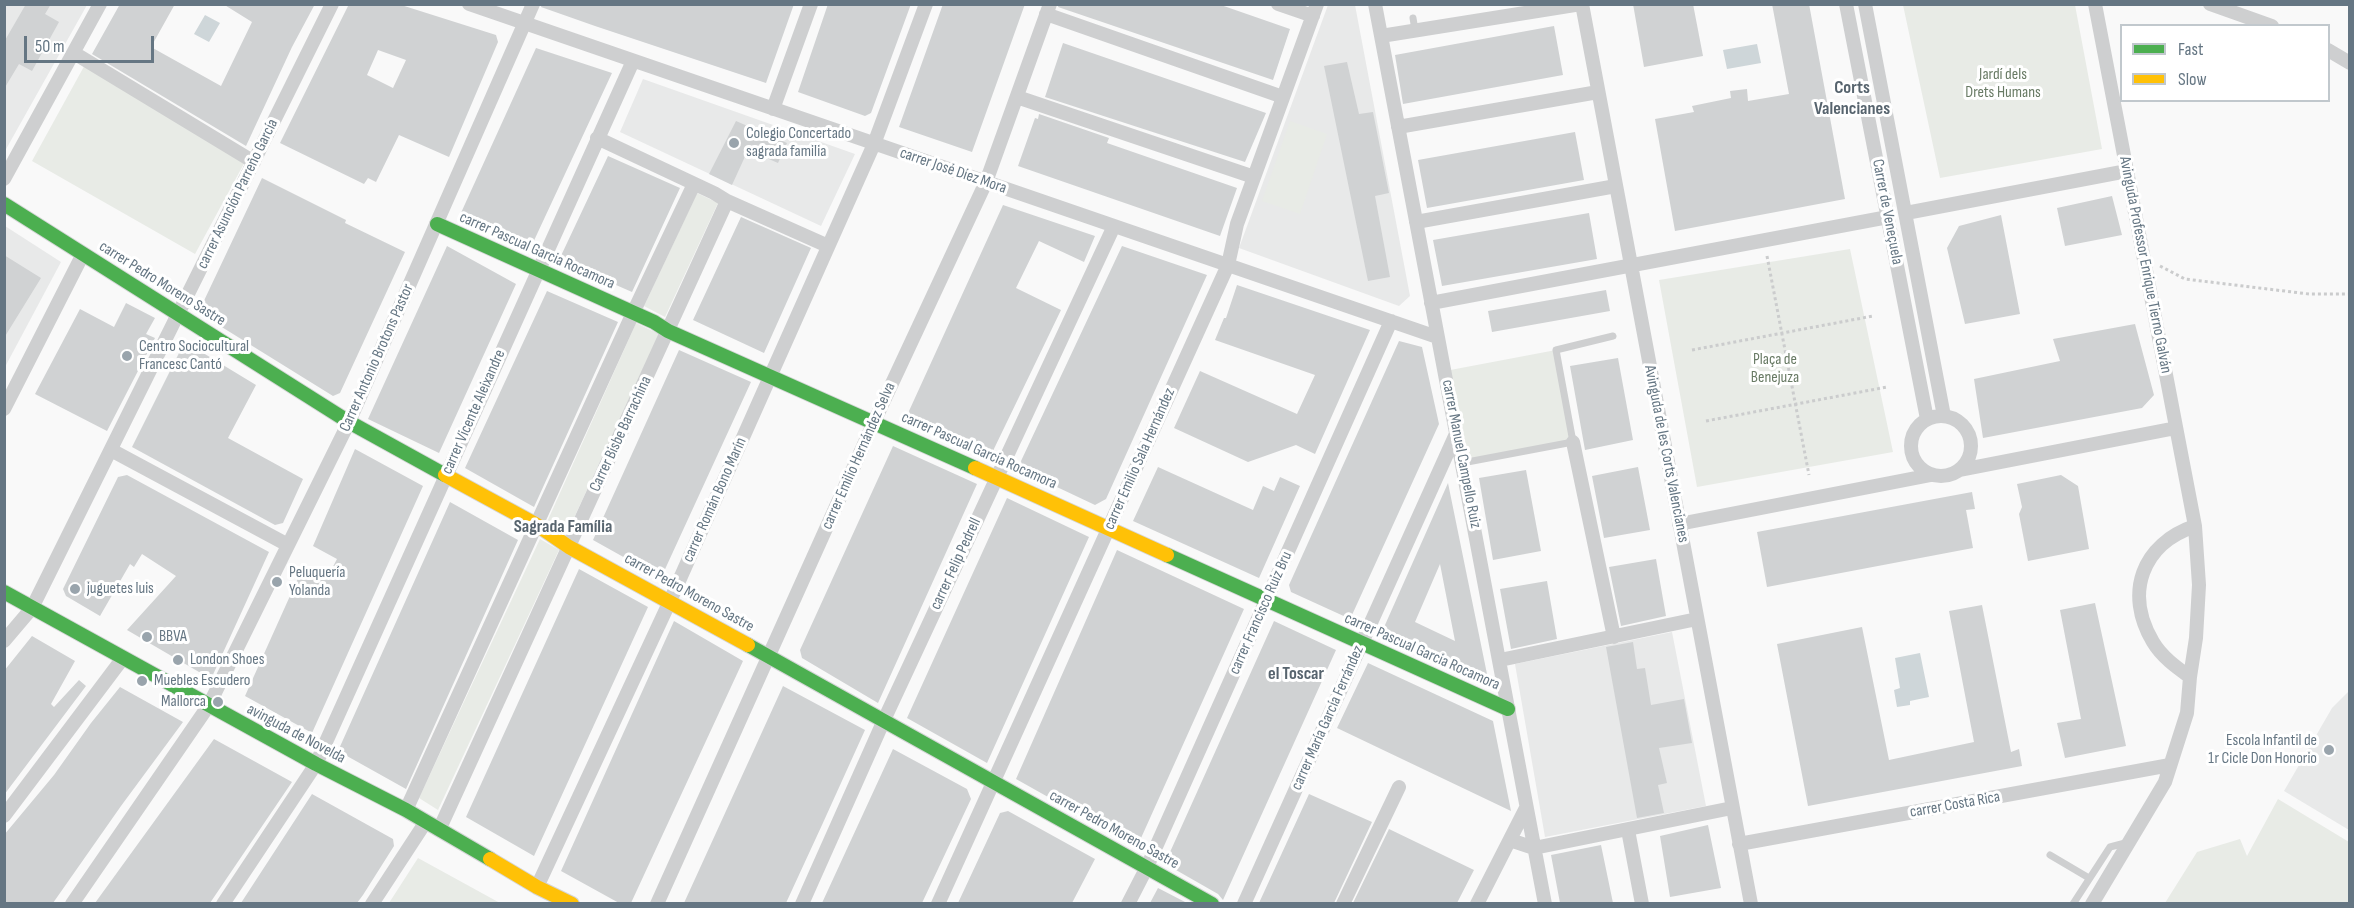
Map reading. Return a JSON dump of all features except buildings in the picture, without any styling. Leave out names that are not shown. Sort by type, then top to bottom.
[{"type":"street","points":[[4,179],[100,4]]},
{"type":"street","name":"carrer Asunción Parreño García","points":[[4,641],[32,608],[332,4]]},
{"type":"street","name":"carrer José Díez Mora","points":[[469,4],[1437,337]]},
{"type":"street","name":"Carrer Antonio Brotons Pastor","points":[[72,903],[209,705],[349,422],[533,4]]},
{"type":"street","points":[[773,109],[811,4]]},
{"type":"street","name":"carrer Román Bono Marín","points":[[537,887],[670,601],[874,144],[926,4]]},
{"type":"street","points":[[1278,4],[1315,10]]},
{"type":"street","name":"carrer Manuel Campello Ruiz","points":[[1375,4],[1545,903]]},
{"type":"street","points":[[1381,36],[1414,24],[1582,4]]},
{"type":"street","name":"Avinguda de les Corts Valencianes","points":[[1582,4],[1751,903]]},
{"type":"street","name":"Carrer de Veneçuela","points":[[1846,4],[1927,419]]},
{"type":"street","name":"Carrer de Veneçuela","points":[[1865,4],[1944,416]]},
{"type":"street","name":"Avinguda Professor Enrique Tierno Galván","points":[[2092,903],[2165,782],[2187,713],[2196,638],[2199,585],[2195,526],[2095,4]]},
{"type":"street","points":[[2210,4],[2266,24]]},
{"type":"street","points":[[1048,9],[1283,98]]},
{"type":"street","name":"carrer Emilio Hernández Selva","points":[[657,903],[874,422],[986,182],[1048,9]]},
{"type":"street","name":"carrer Emilio Sala Hernández","points":[[938,903],[1228,265],[1237,225],[1315,10]]},
{"type":"street","points":[[2330,52],[2349,63]]},
{"type":"street","points":[[74,53],[254,162]]},
{"type":"street","name":"carrer Vicente Aleixandre","points":[[223,903],[316,764],[633,61]]},
{"type":"street","points":[[1398,126],[1598,92]]},
{"type":"street","points":[[1017,97],[1254,177]]},
{"type":"street","points":[[597,138],[727,201],[828,246]]},
{"type":"street","points":[[1906,213],[2127,171]]},
{"type":"street","points":[[406,810],[694,184]]},
{"type":"street","points":[[1416,222],[1616,186]]},
{"type":"street","name":"Carrer Bisbe Barrachina","points":[[439,830],[727,201]]},
{"type":"street","name":"carrer Pedro Moreno Sastre","points":[[4,204],[349,422],[537,525],[569,547],[1212,903]]},
{"type":"street","points":[[1431,303],[1888,217]]},
{"type":"street","name":"carrer Pascual Garcia Rocamora","points":[[437,224],[668,331],[997,477],[1508,709]]},
{"type":"street","name":"carrer Felip Pedrell","points":[[801,903],[1114,226]]},
{"type":"street","points":[[4,409],[83,254]]},
{"type":"street","name":"carrer Francisco Ruiz Bru","points":[[1128,903],[1147,867],[1391,321]]},
{"type":"street","points":[[1931,475],[1917,466],[1910,447],[1915,430],[1927,419],[1944,416],[1955,419],[1964,426],[1971,440],[1969,456],[1960,470]]},
{"type":"street","points":[[1679,524],[1931,475],[1945,476],[1960,470],[2176,428]]},
{"type":"street","name":"carrer María García Ferrández","points":[[1244,903],[1456,434]]},
{"type":"street","points":[[1573,442],[1614,637]]},
{"type":"street","points":[[111,450],[288,545]]},
{"type":"street","points":[[2190,677],[2168,661],[2153,644],[2144,625],[2139,602],[2140,580],[2145,563],[2158,547],[2178,531],[2195,526]]},
{"type":"street","name":"avinguda de Novelda","points":[[4,592],[316,764],[406,810],[424,823],[537,887],[572,903]]},
{"type":"street","points":[[1500,660],[1697,619]]},
{"type":"street","points":[[4,816],[123,658]]},
{"type":"street","name":"carrer Costa Rica","points":[[1739,844],[2170,765]]},
{"type":"street","points":[[1343,903],[1399,788]]},
{"type":"street","points":[[1477,903],[1526,808]]},
{"type":"street","points":[[1510,840],[1534,848],[1732,808]]},
{"type":"street","points":[[372,903],[424,823]]},
{"type":"street","points":[[1628,830],[1642,903]]},
{"type":"lane","points":[[1462,463],[1573,442],[1556,350],[1613,336]]},
{"type":"lane","points":[[2073,903],[2110,847],[2129,842]]},
{"type":"lane","points":[[2050,855],[2089,878]]},
{"type":"path","points":[[1767,256],[1809,476]]},
{"type":"path","points":[[2143,258],[2185,279],[2309,294],[2349,294]]},
{"type":"path","points":[[1692,350],[1873,316]]},
{"type":"path","points":[[1706,421],[1887,387]]},
{"type":"shaded area","points":[[5,5],[87,5],[5,151]]},
{"type":"shaded area","points":[[1328,5],[1355,5],[1410,296],[1399,306],[1239,248]]},
{"type":"shaded area","points":[[205,15],[220,23],[209,42],[194,34]]},
{"type":"shaded area","points":[[1757,44],[1761,63],[1727,69],[1723,50]]},
{"type":"shaded area","name":"Colegio Concertado sagrada familia","points":[[643,79],[855,154],[821,226],[620,132]]},
{"type":"shaded area","points":[[5,226],[61,262],[5,367]]},
{"type":"shaded area","points":[[1672,632],[1706,806],[1545,837],[1515,664]]},
{"type":"shaded area","points":[[1920,653],[1929,697],[1910,701],[1910,705],[1897,707],[1894,690],[1900,688],[1895,658]]},
{"type":"shaded area","name":"Escola Infantil de 1r Cicle Don Honorio","points":[[2349,691],[2349,830],[2284,791],[2332,708]]},
{"type":"green space","name":"Jardí dels Drets Humans","points":[[1903,5],[2075,5],[2102,149],[1940,178]]},
{"type":"green space","points":[[87,61],[247,158],[195,254],[32,161]]},
{"type":"green space","points":[[1290,121],[1327,134],[1300,214],[1262,201]]},
{"type":"green space","points":[[697,193],[718,203],[665,317],[644,306]]},
{"type":"green space","name":"Plaça de Benejuza","points":[[1850,249],[1893,452],[1697,487],[1659,280]]},
{"type":"green space","points":[[636,323],[659,334],[567,533],[547,522]]},
{"type":"green space","points":[[1556,350],[1573,442],[1462,463],[1445,371]]},
{"type":"green space","points":[[540,539],[559,550],[438,810],[419,798]]},
{"type":"green space","points":[[2278,799],[2349,842],[2349,903],[2165,903],[2197,852],[2240,839],[2247,856]]},
{"type":"green space","points":[[418,858],[500,903],[389,903]]},
{"type":"traffic: fast","points":[[4,204],[349,422],[445,475]]},
{"type":"traffic: fast","points":[[437,224],[654,322],[668,331],[975,468]]},
{"type":"traffic: fast","points":[[1167,555],[1508,709]]},
{"type":"traffic: fast","points":[[4,592],[316,764],[406,810],[490,859]]},
{"type":"traffic: fast","points":[[748,645],[1212,904]]},
{"type":"traffic: slow","points":[[975,468],[1167,555]]},
{"type":"traffic: slow","points":[[445,475],[537,525],[569,547],[748,645]]},
{"type":"traffic: slow","points":[[490,859],[537,887],[572,904]]},
{"type":"place","name":"Colegio Concertado sagrada familia","points":[[734,143]]},
{"type":"place","name":"Centro Sociocultural Francesc Cantó","points":[[127,356]]},
{"type":"place","name":"Peluquería Yolanda","points":[[277,582]]},
{"type":"place","name":"juguetes luis","points":[[75,589]]},
{"type":"place","name":"BBVA","points":[[147,637]]},
{"type":"place","name":"London Shoes","points":[[178,660]]},
{"type":"place","name":"Muebles Escudero","points":[[142,681]]},
{"type":"place","name":"Mallorca","points":[[218,702]]},
{"type":"place","name":"Escola Infantil de 1r Cicle Don Honorio","points":[[2329,750]]},
{"type":"district","name":"Corts Valencianes","points":[[1852,98]]},
{"type":"district","name":"Sagrada Família","points":[[563,527]]},
{"type":"district","name":"el Toscar","points":[[1296,674]]}]
